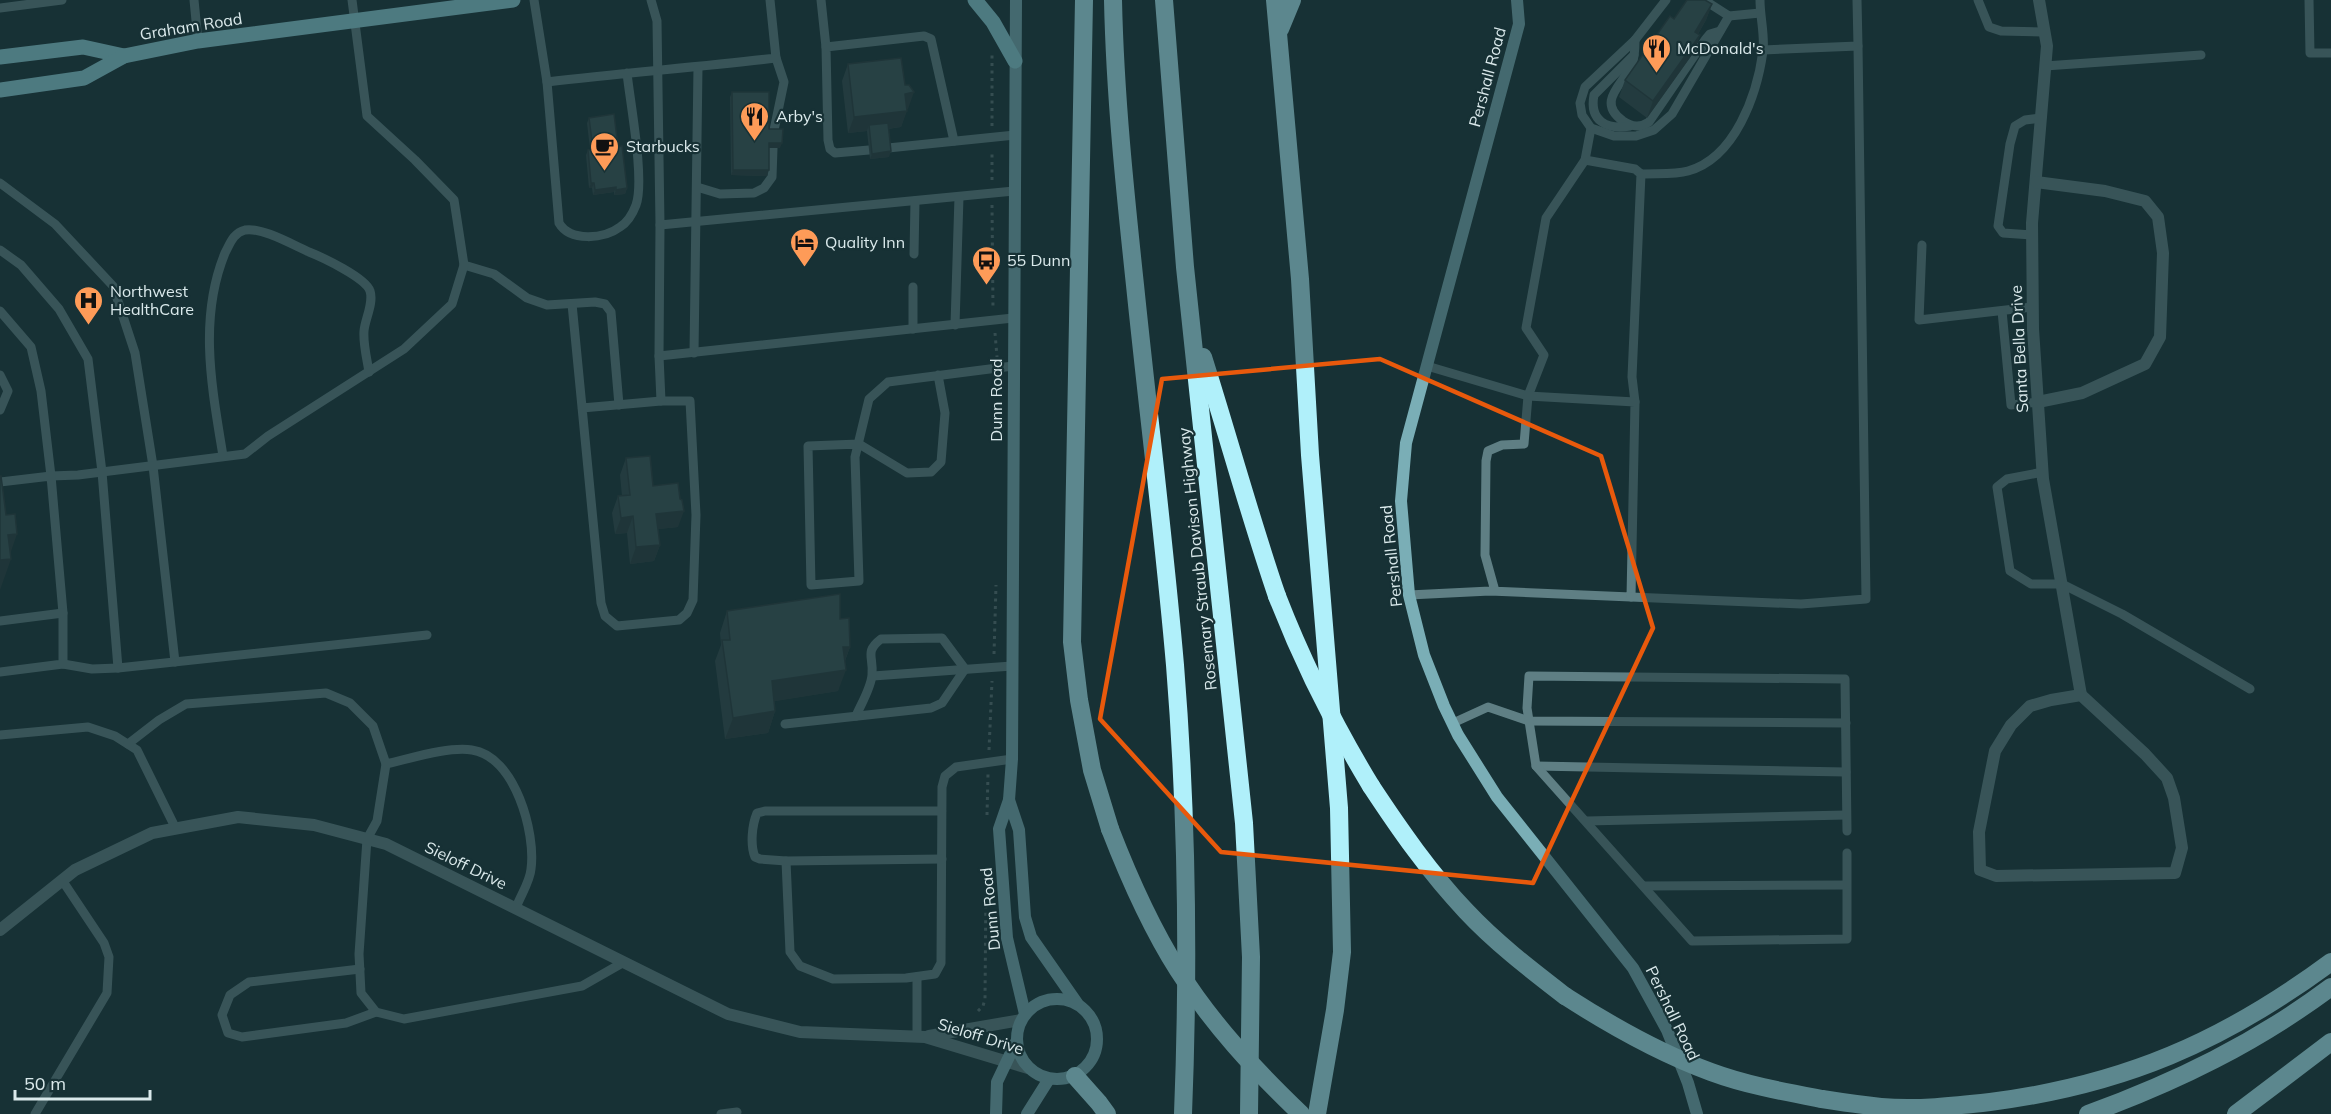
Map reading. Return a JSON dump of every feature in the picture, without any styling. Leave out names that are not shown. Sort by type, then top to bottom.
[{"type":"highway","points":[[1084,0],[1072,642],[1079,699],[1092,770],[1110,829],[1146,914],[1178,971],[1216,1024],[1259,1073],[1300,1114]]},
{"type":"highway","name":"Rosemary Straub Davison Highway","points":[[1113,0],[1118,111],[1180,732],[1187,930],[1184,1114]]},
{"type":"highway","points":[[1275,0],[1299,267],[1310,455],[1339,808],[1342,952],[1335,1010],[1317,1114]]},
{"type":"highway","points":[[1279,34],[1292,0]]},
{"type":"highway","name":"Rosemary Straub Davison Highway","points":[[1165,9],[1173,136],[1244,823],[1251,957],[1249,1114]]},
{"type":"highway","points":[[1192,323],[1242,480],[1259,545],[1277,596],[1309,674],[1339,732],[1371,786],[1410,845],[1467,912],[1515,957],[1564,996],[1652,1046],[1711,1072],[1774,1090],[1822,1099],[1882,1107],[1952,1106],[2017,1098],[2078,1087],[2142,1068],[2189,1050],[2289,993],[2331,962]]},
{"type":"highway","points":[[2088,1114],[2148,1092],[2218,1059],[2298,1012],[2331,987]]},
{"type":"highway","points":[[2236,1114],[2331,1042]]},
{"type":"highway","points":[[1075,1076],[1107,1114]]},
{"type":"main road","name":"Graham Road","points":[[0,90],[84,78],[124,56],[198,42],[513,0]]},
{"type":"main road","points":[[975,0],[993,22],[1016,62]]},
{"type":"main road","name":"Graham Road","points":[[0,57],[83,47],[124,56]]},
{"type":"street","name":"Dunn Road","points":[[1016,0],[1012,759],[1009,800],[999,829],[1007,938],[1023,1017]]},
{"type":"street","name":"Pershall Road","points":[[1517,0],[1519,24],[1406,443],[1401,501],[1409,595],[1424,655],[1453,723],[1477,769],[1633,968],[1667,1030],[1688,1083],[1697,1114]]},
{"type":"street","name":"Santa Bella Drive","points":[[2039,0],[2047,46],[2032,235],[2032,307],[2043,472],[2081,695]]},
{"type":"street","points":[[2036,182],[2105,191],[2145,201],[2158,217],[2163,254],[2160,337],[2145,364],[2082,393],[2038,402]]},
{"type":"street","points":[[2081,695],[2145,754],[2166,778],[2174,798],[2182,848],[2175,873],[1996,876],[1980,870],[1979,832],[1995,751],[2011,725],[2030,706],[2081,695]]},
{"type":"street","name":"Dunn Road","points":[[1009,800],[1019,830],[1025,917],[1031,937],[1077,1004]]},
{"type":"street","name":"Sieloff Drive","points":[[0,930],[75,870],[152,833],[237,817],[314,825],[386,844],[728,1014],[800,1032],[921,1037],[1028,1068]]},
{"type":"street","points":[[996,1114],[997,1082],[1016,1042],[1023,1017],[1042,1001],[1065,999],[1077,1004],[1090,1017],[1097,1034],[1097,1047],[1092,1059],[1085,1069],[1066,1079],[1049,1079],[1028,1068],[1021,1058],[1016,1042]]},
{"type":"street","name":"Sieloff Drive","points":[[921,1037],[1023,1017]]},
{"type":"street","points":[[1027,1114],[1049,1079]]},
{"type":"lane","points":[[0,8],[62,0]]},
{"type":"lane","points":[[194,0],[198,42]]},
{"type":"lane","points":[[0,482],[245,454],[268,436],[404,349],[452,304],[464,266],[454,200],[367,116],[352,0]]},
{"type":"lane","points":[[534,0],[547,82],[559,222],[568,234],[581,236],[612,232],[628,219],[637,202],[639,181],[627,73]]},
{"type":"lane","points":[[651,0],[657,21],[661,401]]},
{"type":"lane","points":[[770,0],[776,58],[781,67],[783,82],[773,135]]},
{"type":"lane","points":[[821,0],[826,47],[830,149],[835,153],[869,150]]},
{"type":"lane","points":[[1666,0],[1635,40],[1585,87],[1580,103],[1582,115],[1591,128],[1614,136],[1636,136],[1654,130],[1672,114],[1729,16]]},
{"type":"lane","points":[[1704,0],[1729,16],[1760,14]]},
{"type":"lane","points":[[1585,160],[1635,169],[1641,174],[1686,172],[1718,156],[1734,135],[1751,100],[1763,50],[1760,0]]},
{"type":"lane","points":[[1409,595],[1495,591],[1801,604],[1866,599],[1857,0]]},
{"type":"lane","points":[[1978,0],[1989,27],[2001,32],[2044,32]]},
{"type":"lane","points":[[2309,0],[2310,53],[2331,53]]},
{"type":"lane","points":[[1634,55],[1594,95],[1594,112],[1603,123],[1616,128],[1643,126],[1649,122],[1705,40],[1710,34],[1720,32]]},
{"type":"lane","points":[[826,47],[924,36],[931,39],[954,141]]},
{"type":"lane","points":[[1630,126],[1617,117],[1612,109],[1611,99],[1632,65],[1635,40]]},
{"type":"lane","points":[[1763,50],[1858,46]]},
{"type":"lane","points":[[2045,66],[2201,55]]},
{"type":"lane","points":[[547,82],[776,58]]},
{"type":"lane","points":[[694,353],[698,67]]},
{"type":"lane","points":[[2032,235],[2003,233],[1998,226],[2010,144],[2015,126],[2025,120],[2041,118]]},
{"type":"lane","points":[[1495,591],[1485,555],[1486,460],[1488,452],[1502,445],[1524,444],[1528,396],[1544,355],[1526,328],[1546,218],[1585,160],[1591,128]]},
{"type":"lane","points":[[888,148],[1015,135]]},
{"type":"lane","points":[[697,187],[720,194],[754,193],[765,188],[772,177],[773,148]]},
{"type":"lane","points":[[1631,597],[1635,402],[1632,377],[1641,174]]},
{"type":"lane","points":[[0,183],[55,224],[113,286],[135,353],[153,466],[175,662]]},
{"type":"lane","points":[[660,225],[1014,192]]},
{"type":"lane","points":[[955,325],[959,197]]},
{"type":"lane","points":[[914,254],[915,201]]},
{"type":"lane","points":[[223,456],[209,370],[209,319],[217,274],[231,240],[237,233],[246,230],[260,231],[282,240],[315,254],[361,280],[370,289],[371,298],[364,333],[369,372]]},
{"type":"lane","points":[[1922,245],[1919,320],[2032,307]]},
{"type":"lane","points":[[0,250],[21,265],[59,309],[88,359],[102,472],[118,668]]},
{"type":"lane","points":[[464,266],[494,274],[527,298],[547,305],[595,302],[605,304],[611,312],[619,405]]},
{"type":"lane","points":[[913,287],[913,329]]},
{"type":"lane","points":[[572,304],[582,408],[601,603],[605,616],[617,626],[679,620],[687,613],[693,600],[696,515],[690,401],[661,401],[582,408]]},
{"type":"lane","points":[[0,311],[31,347],[41,391],[63,613],[63,664]]},
{"type":"lane","points":[[2002,311],[2011,405],[2038,402]]},
{"type":"lane","points":[[659,356],[1013,318]]},
{"type":"lane","points":[[938,375],[945,413],[941,462],[931,472],[907,473],[859,444],[808,446],[811,585],[859,581],[855,457],[859,444],[869,399],[888,382],[938,375],[1013,366]]},
{"type":"lane","points":[[1427,366],[1528,396],[1635,402]]},
{"type":"lane","points":[[0,375],[8,391],[0,410]]},
{"type":"lane","points":[[2043,472],[2007,479],[1997,487],[2010,571],[2031,584],[2062,584],[2122,614],[2250,689]]},
{"type":"lane","points":[[0,621],[63,613]]},
{"type":"lane","points":[[0,672],[63,664],[92,669],[118,668],[427,635]]},
{"type":"lane","points":[[856,716],[873,676],[870,652],[873,645],[881,639],[942,638],[965,669]]},
{"type":"lane","points":[[873,676],[1012,666]]},
{"type":"lane","points":[[785,724],[931,708],[942,703],[965,669]]},
{"type":"lane","points":[[1847,831],[1845,679],[1530,676],[1527,708],[1536,766],[1692,941],[1846,939],[1847,853]]},
{"type":"lane","points":[[128,744],[159,720],[186,704],[326,693],[350,703],[373,726],[386,764],[377,821],[367,839],[359,954],[361,993],[376,1012]]},
{"type":"lane","points":[[1453,723],[1488,707],[1529,721],[1846,723]]},
{"type":"lane","points":[[0,735],[88,727],[115,736],[137,750],[176,829]]},
{"type":"lane","points":[[386,764],[438,752],[473,750],[498,762],[515,786],[524,811],[530,842],[532,870],[516,908]]},
{"type":"lane","points":[[786,861],[790,952],[800,966],[820,976],[833,979],[916,977],[935,974],[941,963],[942,787],[945,776],[956,767],[1012,759]]},
{"type":"lane","points":[[1536,766],[1846,772]]},
{"type":"lane","points":[[942,811],[765,811],[757,813],[754,820],[753,851],[755,857],[760,859],[786,861],[942,859]]},
{"type":"lane","points":[[1587,821],[1846,815]]},
{"type":"lane","points":[[35,1114],[108,993],[110,957],[104,943],[62,880]]},
{"type":"lane","points":[[1644,886],[1846,885]]},
{"type":"lane","points":[[360,969],[249,982],[230,995],[222,1015],[228,1033],[242,1037],[346,1023],[376,1012],[404,1019],[582,986],[624,962]]},
{"type":"lane","points":[[916,977],[921,1037]]},
{"type":"lane","points":[[721,1114],[737,1112]]},
{"type":"path","points":[[992,51],[992,119]]},
{"type":"path","points":[[992,156],[992,178]]},
{"type":"path","points":[[991,219],[993,300]]},
{"type":"path","points":[[996,342],[996,350]]},
{"type":"path","points":[[989,745],[992,694]]},
{"type":"path","points":[[987,781],[987,816]]},
{"type":"path","points":[[972,1013],[983,1006],[985,999],[986,873]]},
{"type":"highlighted area","points":[[1380,359],[1601,456],[1653,628],[1533,883],[1221,852],[1100,719],[1162,379]]},
{"type":"building","name":"McDonald's","points":[[1687,0],[1705,0],[1712,4],[1695,32],[1700,35],[1653,101],[1625,80],[1670,16],[1674,19]]},
{"type":"building","points":[[901,58],[905,85],[909,85],[914,92],[905,94],[907,111],[854,117],[848,64]]},
{"type":"building","name":"Arby's","points":[[732,92],[769,92],[769,129],[783,129],[782,143],[769,143],[769,170],[733,170]]},
{"type":"building","name":"Starbucks","points":[[614,114],[618,147],[622,146],[627,188],[595,190],[594,183],[591,183],[588,150],[593,149],[589,118]]},
{"type":"building","points":[[888,123],[891,151],[872,154],[869,125]]},
{"type":"building","points":[[650,456],[653,486],[678,483],[684,511],[656,514],[660,545],[636,547],[633,516],[621,518],[618,496],[630,495],[626,458]]},
{"type":"building","points":[[0,476],[6,515],[15,514],[17,534],[8,535],[11,559],[0,560]]},
{"type":"building","points":[[840,594],[840,619],[849,618],[850,647],[843,647],[846,670],[772,681],[775,711],[733,718],[722,640],[730,640],[727,611]]},
{"type":"place","name":"McDonald's","points":[[1656,74]]},
{"type":"place","name":"Arby's","points":[[755,142]]},
{"type":"place","name":"Starbucks","points":[[605,172]]},
{"type":"place","name":"Quality Inn","points":[[804,268]]},
{"type":"place","name":"55 Dunn","points":[[986,286]]},
{"type":"place","name":"Northwest HealthCare","points":[[89,326]]}]
